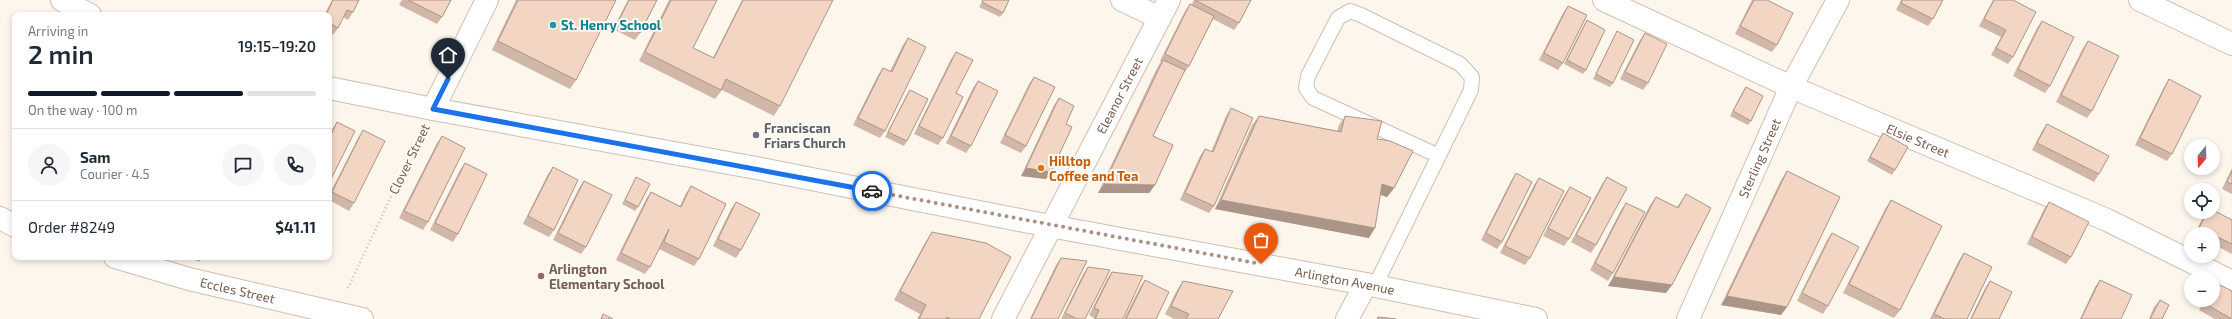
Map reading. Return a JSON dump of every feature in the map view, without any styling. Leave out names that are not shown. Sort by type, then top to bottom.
[{"type":"street","name":"Clover Street","points":[[433,109],[487,0]]},
{"type":"street","points":[[1122,0],[1164,9]]},
{"type":"street","name":"Elsie Street","points":[[1604,0],[1791,87],[2107,220],[2232,282]]},
{"type":"street","name":"Sterling Street","points":[[1688,319],[1791,87],[1838,0]]},
{"type":"street","points":[[2140,0],[2232,44]]},
{"type":"street","name":"Eleanor Street","points":[[1003,319],[1164,9]]},
{"type":"street","name":"Arlington Avenue","points":[[332,89],[433,109],[756,168],[1050,226],[1371,285],[1536,319]]},
{"type":"street","points":[[0,218],[12,224]]},
{"type":"street","name":"Eccles Street","points":[[124,260],[189,279],[362,319]]},
{"type":"street","points":[[1347,319],[1371,285]]},
{"type":"lane","points":[[1371,285],[1439,156],[1471,90],[1472,77],[1460,64],[1361,15],[1350,11],[1338,18],[1308,76],[1306,88],[1313,98],[1439,156]]},
{"type":"path","name":"Clover Street","points":[[336,312],[433,109]]},
{"type":"building","points":[[333,0],[359,0],[353,12],[347,10],[338,28],[332,25],[332,12],[327,12]]},
{"type":"building","points":[[408,0],[451,0],[442,17]]},
{"type":"building","name":"St. Henry School","points":[[518,0],[616,0],[576,80],[498,41]]},
{"type":"building","points":[[629,0],[657,0],[640,33],[618,22]]},
{"type":"building","points":[[671,0],[717,0],[693,48],[714,58],[743,0],[833,0],[780,106],[726,79],[721,90],[645,52]]},
{"type":"building","points":[[983,0],[1009,0],[1003,13],[982,2]]},
{"type":"building","points":[[1195,0],[1251,0],[1239,23]]},
{"type":"building","points":[[1754,0],[1767,0],[1793,13],[1777,45],[1740,26]]},
{"type":"building","points":[[1902,0],[1943,0],[1933,19],[1901,3]]},
{"type":"building","points":[[1994,0],[2013,0],[2036,12],[2013,57],[1996,48],[2006,30],[1984,19]]},
{"type":"building","points":[[1190,4],[1214,16],[1189,66],[1165,54]]},
{"type":"building","points":[[1568,6],[1587,15],[1563,63],[1544,53]]},
{"type":"building","points":[[1587,20],[1605,30],[1586,70],[1567,60]]},
{"type":"building","points":[[2042,21],[2074,37],[2050,86],[2018,69]]},
{"type":"building","points":[[1617,31],[1634,40],[1613,83],[1596,74]]},
{"type":"building","points":[[1645,33],[1667,44],[1648,83],[1625,72]]},
{"type":"building","points":[[908,38],[926,47],[885,131],[858,118],[883,68],[892,72]]},
{"type":"building","points":[[2088,41],[2119,56],[2092,111],[2061,95]]},
{"type":"building","points":[[956,52],[973,60],[956,93],[963,97],[943,138],[919,126]]},
{"type":"building","points":[[1163,60],[1185,70],[1153,136],[1173,145],[1155,185],[1104,184]]},
{"type":"building","points":[[1034,77],[1055,87],[1026,146],[1005,135]]},
{"type":"building","points":[[2169,79],[2201,96],[2172,154],[2140,138]]},
{"type":"building","points":[[978,81],[998,91],[971,146],[951,136]]},
{"type":"building","points":[[1746,87],[1763,96],[1751,121],[1733,111]]},
{"type":"building","points":[[910,90],[928,99],[907,141],[888,132]]},
{"type":"building","points":[[1059,98],[1074,106],[1066,124],[1072,127],[1051,172],[1026,168]]},
{"type":"building","points":[[1231,108],[1253,118],[1214,206],[1185,193],[1205,149],[1213,152]]},
{"type":"building","points":[[1259,116],[1341,132],[1345,116],[1382,121],[1377,139],[1390,141],[1413,151],[1394,188],[1382,184],[1375,228],[1221,200]]},
{"type":"building","points":[[337,122],[355,131],[332,177],[332,133]]},
{"type":"building","points":[[2047,124],[2109,156],[2099,174],[2037,143]]},
{"type":"building","points":[[363,130],[385,141],[354,203],[332,192]]},
{"type":"building","points":[[1883,133],[1908,147],[1895,170],[1870,157]]},
{"type":"building","points":[[442,136],[465,148],[428,222],[404,211]]},
{"type":"building","points":[[465,163],[487,174],[458,234],[435,223]]},
{"type":"building","points":[[553,167],[578,180],[554,230],[528,216]]},
{"type":"building","points":[[1787,171],[1840,197],[1787,307],[1727,296]]},
{"type":"building","points":[[2232,171],[2232,184],[2227,182]]},
{"type":"building","points":[[1516,173],[1532,182],[1502,242],[1486,233]]},
{"type":"building","points":[[636,177],[650,184],[638,207],[625,200]]},
{"type":"building","points":[[1607,177],[1627,188],[1596,245],[1576,235]]},
{"type":"building","points":[[1539,178],[1564,191],[1530,258],[1505,246]]},
{"type":"building","points":[[584,181],[612,195],[586,247],[558,233]]},
{"type":"building","points":[[691,186],[726,204],[699,259],[664,242],[669,229],[650,267],[621,253],[651,192],[681,207]]},
{"type":"building","points":[[1570,187],[1591,198],[1569,239],[1548,228]]},
{"type":"building","points":[[1686,194],[1711,208],[1672,285],[1614,277],[1656,197],[1678,208]]},
{"type":"building","points":[[1891,200],[1942,226],[1900,310],[1849,284]]},
{"type":"building","points":[[736,202],[760,214],[741,250],[718,239]]},
{"type":"building","points":[[2049,202],[2089,222],[2071,257],[2032,237]]},
{"type":"building","points":[[1626,203],[1645,212],[1613,273],[1595,263]]},
{"type":"building","points":[[2220,214],[2232,220],[2232,244],[2220,238],[2220,227],[2200,227],[2204,219],[2220,219]]},
{"type":"building","points":[[932,232],[986,243],[1011,257],[979,319],[951,319],[947,317],[946,319],[919,319],[926,305],[900,291]]},
{"type":"building","points":[[1832,233],[1859,247],[1828,306],[1802,293]]},
{"type":"building","points":[[1964,253],[1992,267],[1967,319],[1945,319],[1934,314]]},
{"type":"building","points":[[1061,258],[1087,261],[1058,319],[1031,319]]},
{"type":"building","points":[[1088,267],[1110,270],[1085,319],[1077,319],[1065,313]]},
{"type":"building","points":[[1112,272],[1143,276],[1123,319],[1095,319],[1099,310],[1094,308]]},
{"type":"building","points":[[1145,280],[1169,292],[1156,319],[1126,319]]},
{"type":"building","points":[[2100,280],[2132,295],[2121,319],[2081,319]]},
{"type":"building","points":[[1183,281],[1233,291],[1218,319],[1186,319],[1189,314],[1171,306]]},
{"type":"building","points":[[1990,281],[2012,292],[1999,319],[1971,319]]},
{"type":"building","points":[[2220,285],[2232,291],[2232,319],[2211,307],[2220,307]]},
{"type":"building","points":[[2160,300],[2169,305],[2162,319],[2150,319]]},
{"type":"building","points":[[603,314],[613,319],[601,319]]},
{"type":"building","points":[[1378,317],[1396,319],[1377,319]]},
{"type":"way so far","points":[[872,191],[1050,226],[1261,264]]},
{"type":"place","name":"St. Henry School","points":[[553,25]]},
{"type":"place","name":"Franciscan Friars Church","points":[[756,135]]},
{"type":"place","name":"Hilltop Coffee and Tea","points":[[1041,168]]},
{"type":"place","name":"Arlington Elementary School","points":[[541,276]]},
{"type":"route","points":[[448,79],[433,109],[756,168],[872,191]]}]
